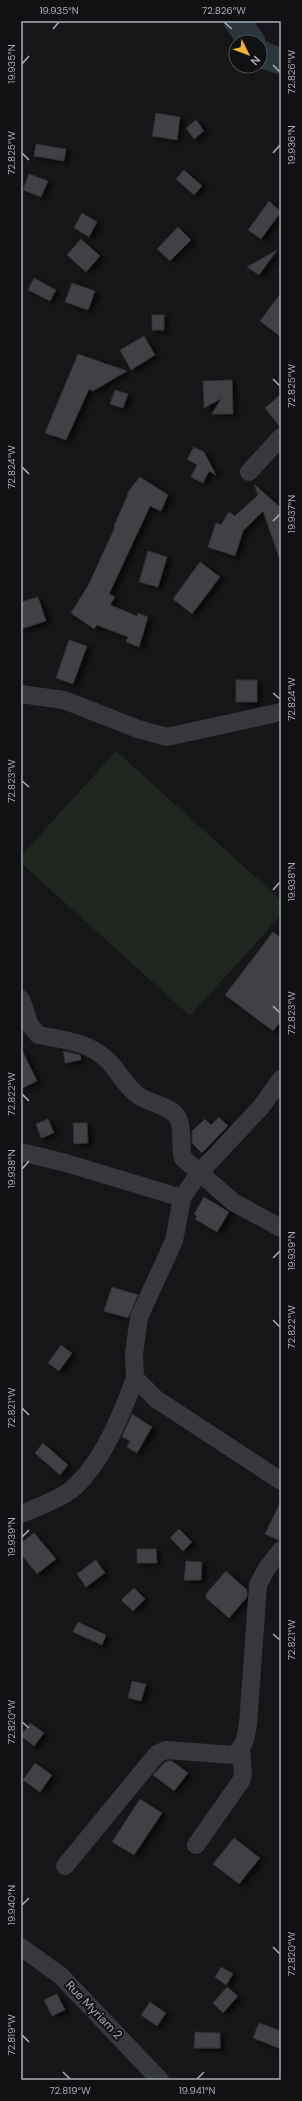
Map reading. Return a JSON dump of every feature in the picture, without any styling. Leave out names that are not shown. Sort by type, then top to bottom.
[{"type":"street","points":[[250,472],[281,437]]},
{"type":"street","points":[[21,694],[64,700],[138,729],[167,737],[281,712]]},
{"type":"street","points":[[21,999],[33,1031],[38,1034],[80,1043],[91,1048],[110,1063],[135,1093],[146,1101],[168,1109],[178,1117],[183,1158],[233,1202],[281,1228]]},
{"type":"street","points":[[21,1514],[56,1500],[83,1478],[94,1464],[120,1418],[135,1378],[134,1354],[139,1317],[174,1241],[182,1198],[199,1173],[261,1107],[281,1079]]},
{"type":"street","points":[[21,1152],[66,1163],[182,1198]]},
{"type":"street","points":[[135,1378],[156,1399],[281,1482]]},
{"type":"street","points":[[65,1866],[157,1754],[166,1750],[234,1755],[241,1750],[246,1741],[248,1724],[258,1585],[267,1568],[281,1550]]},
{"type":"street","points":[[196,1844],[241,1781],[243,1773],[241,1750]]},
{"type":"street","name":"Rue Myriam 2","points":[[21,1947],[61,1976],[160,2080]]},
{"type":"shaded area","points":[[116,751],[281,900],[281,915],[190,1016],[21,863],[21,856]]},
{"type":"building","points":[[156,113],[180,117],[177,140],[152,136]]},
{"type":"building","points":[[196,120],[204,131],[194,139],[186,128]]},
{"type":"building","points":[[36,144],[66,149],[64,161],[34,156]]},
{"type":"building","points":[[184,170],[202,186],[194,195],[176,179]]},
{"type":"building","points":[[29,174],[48,181],[41,197],[23,190]]},
{"type":"building","points":[[269,201],[281,212],[261,239],[248,230]]},
{"type":"building","points":[[82,213],[97,222],[89,237],[74,228]]},
{"type":"building","points":[[178,227],[191,240],[170,261],[157,249]]},
{"type":"building","points":[[81,239],[100,256],[86,272],[67,255]]},
{"type":"building","points":[[277,250],[259,275],[247,267]]},
{"type":"building","points":[[34,278],[56,290],[50,301],[28,290]]},
{"type":"building","points":[[72,283],[95,291],[88,310],[65,302]]},
{"type":"building","points":[[281,293],[281,337],[260,321]]},
{"type":"building","points":[[152,315],[164,315],[164,330],[152,330]]},
{"type":"building","points":[[144,336],[155,355],[131,370],[120,350]]},
{"type":"building","points":[[78,354],[127,371],[93,391],[89,389],[66,440],[45,433]]},
{"type":"building","points":[[232,380],[233,414],[212,414],[221,399],[204,408],[203,381]]},
{"type":"building","points":[[115,390],[128,394],[123,408],[110,404]]},
{"type":"building","points":[[281,394],[281,427],[280,427],[265,408]]},
{"type":"building","points":[[194,447],[204,452],[216,475],[209,471],[203,483],[191,477],[197,465],[187,459]]},
{"type":"building","points":[[140,477],[168,495],[161,511],[150,506],[109,594],[115,597],[110,605],[137,616],[138,613],[148,617],[139,647],[126,642],[128,637],[97,625],[94,629],[71,613],[89,584],[115,527],[114,526],[128,494],[127,493]]},
{"type":"building","points":[[254,484],[281,508],[281,557],[279,557],[263,511],[243,531],[235,556],[208,547],[216,523],[221,525],[229,512],[235,516],[258,495]]},
{"type":"building","points":[[148,551],[167,557],[158,587],[139,582]]},
{"type":"building","points":[[200,562],[220,577],[192,614],[173,599]]},
{"type":"building","points":[[38,597],[46,621],[21,629],[21,602]]},
{"type":"building","points":[[69,640],[87,646],[73,684],[56,678]]},
{"type":"building","points":[[236,680],[257,680],[257,702],[236,702]]},
{"type":"building","points":[[273,932],[281,938],[281,1021],[273,1031],[225,995]]},
{"type":"building","points":[[21,1048],[37,1081],[21,1089]]},
{"type":"building","points":[[63,1051],[80,1055],[81,1060],[65,1063]]},
{"type":"building","points":[[219,1117],[228,1126],[202,1153],[192,1143],[192,1131],[205,1119],[211,1125]]},
{"type":"building","points":[[48,1119],[54,1133],[41,1138],[36,1124]]},
{"type":"building","points":[[73,1123],[87,1123],[88,1143],[74,1144]]},
{"type":"building","points":[[204,1197],[229,1212],[217,1232],[195,1219],[197,1216],[194,1214]]},
{"type":"building","points":[[112,1287],[138,1295],[128,1318],[104,1311]]},
{"type":"building","points":[[61,1345],[72,1353],[59,1371],[48,1363]]},
{"type":"building","points":[[132,1414],[152,1427],[137,1453],[127,1447],[130,1441],[122,1437]]},
{"type":"building","points":[[43,1443],[68,1465],[60,1475],[35,1453]]},
{"type":"building","points":[[281,1501],[281,1540],[278,1540],[265,1534]]},
{"type":"building","points":[[179,1529],[192,1542],[183,1551],[170,1538]]},
{"type":"building","points":[[34,1533],[56,1559],[37,1574],[21,1554],[21,1543]]},
{"type":"building","points":[[137,1549],[156,1549],[157,1563],[137,1563]]},
{"type":"building","points":[[96,1560],[105,1573],[86,1587],[77,1574]]},
{"type":"building","points":[[186,1561],[202,1562],[201,1580],[184,1580]]},
{"type":"building","points":[[226,1571],[247,1590],[247,1597],[229,1618],[206,1598],[206,1594]]},
{"type":"building","points":[[134,1588],[145,1599],[133,1611],[121,1600]]},
{"type":"building","points":[[78,1622],[106,1635],[102,1645],[73,1632]]},
{"type":"building","points":[[132,1681],[146,1684],[141,1701],[128,1698]]},
{"type":"building","points":[[30,1723],[44,1733],[34,1746],[21,1736]]},
{"type":"building","points":[[172,1761],[188,1773],[174,1791],[153,1775],[164,1763]]},
{"type":"building","points":[[35,1763],[52,1775],[40,1792],[23,1780]]},
{"type":"building","points":[[140,1799],[162,1813],[134,1855],[112,1842]]},
{"type":"building","points":[[234,1838],[260,1858],[239,1884],[213,1864]]},
{"type":"building","points":[[221,1967],[233,1974],[226,1985],[215,1977]]},
{"type":"building","points":[[227,1987],[238,1996],[223,2013],[213,2003]]},
{"type":"building","points":[[57,1994],[65,2010],[52,2016],[44,2000]]},
{"type":"building","points":[[150,2002],[166,2013],[157,2026],[141,2015]]},
{"type":"building","points":[[259,2023],[281,2031],[281,2049],[253,2038]]},
{"type":"building","points":[[195,2032],[220,2033],[220,2048],[194,2048]]},
{"type":"waterway","points":[[237,21],[246,34]]},
{"type":"waterway","points":[[268,57],[281,61]]}]
